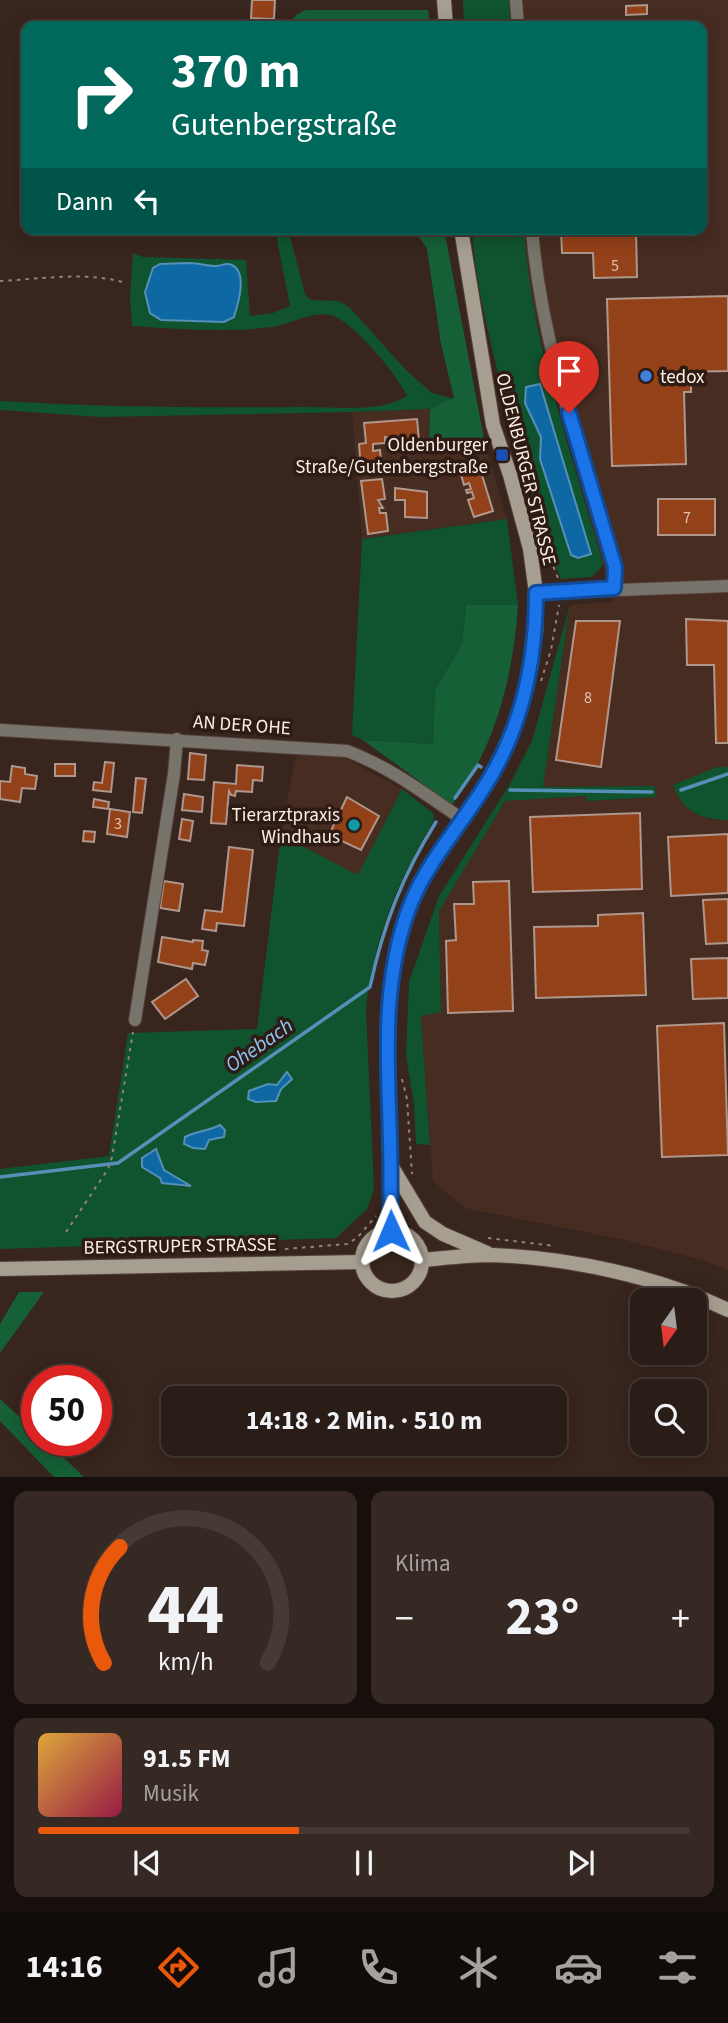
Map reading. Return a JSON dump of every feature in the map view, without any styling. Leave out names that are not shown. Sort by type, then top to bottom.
[{"type":"main road","points":[[444,0],[446,21]]},
{"type":"main road","name":"OLDENBURGER STRASSE","points":[[391,1231],[387,1021],[397,945],[409,908],[426,874],[497,766],[523,702],[536,631],[536,593],[527,534],[492,425],[462,235]]},
{"type":"main road","points":[[391,1165],[425,1222],[443,1234],[491,1255]]},
{"type":"main road","points":[[391,1231],[408,1236],[415,1243],[422,1260],[421,1269],[410,1285],[393,1291],[375,1286],[363,1271],[362,1262],[363,1253],[373,1237],[391,1231]]},
{"type":"main road","points":[[422,1260],[491,1255],[563,1262],[664,1285],[728,1310]]},
{"type":"main road","name":"BERGSTRUPER STRASSE","points":[[0,1269],[362,1262]]},
{"type":"street","points":[[516,0],[518,21]]},
{"type":"street","points":[[532,235],[536,278],[549,345],[615,567],[614,588]]},
{"type":"street","points":[[536,593],[614,588],[728,586]]},
{"type":"street","name":"AN DER OHE","points":[[0,730],[348,751],[375,761],[462,819]]},
{"type":"street","points":[[135,1020],[174,774],[177,739]]},
{"type":"path","points":[[0,281],[84,276],[108,278],[126,284]]},
{"type":"path","points":[[539,689],[551,649],[560,591],[540,532]]},
{"type":"path","points":[[66,1233],[108,1168],[112,1157],[135,1020]]},
{"type":"path","points":[[400,1071],[407,1100],[412,1177]]},
{"type":"path","points":[[282,1250],[347,1244],[357,1238],[380,1212],[390,1209]]},
{"type":"path","points":[[486,1238],[539,1242],[565,1250]]},
{"type":"shaded area","points":[[509,0],[728,0],[728,767],[717,767],[707,820],[728,820],[728,1270],[702,1260],[621,1239],[465,1208],[433,1181],[421,1016],[441,1012],[439,911],[471,855],[505,801],[586,796],[588,801],[656,797],[655,786],[543,787],[570,605],[613,602],[543,348],[527,278],[524,235],[707,235],[707,21],[511,21]]},
{"type":"shaded area","points":[[430,409],[429,444],[461,450],[485,444],[507,519],[362,539],[352,412]]},
{"type":"shaded area","points":[[296,754],[345,758],[402,789],[358,876],[281,835]]},
{"type":"green space","points":[[463,0],[509,0],[511,21],[464,21]]},
{"type":"green space","points":[[306,10],[428,10],[429,21],[291,21]]},
{"type":"green space","points":[[276,235],[290,235],[305,294],[310,300],[339,301],[350,308],[407,371],[432,393],[454,399],[430,409],[352,412],[101,417],[0,410],[0,401],[150,407],[356,408],[396,402],[407,396],[362,337],[330,315],[309,316],[272,327],[237,330],[132,326],[130,297],[133,253],[143,257],[246,260],[250,316],[273,313],[290,306]]},
{"type":"green space","points":[[418,235],[445,235],[485,444],[463,450],[442,450],[429,444],[430,409],[454,398],[441,344],[427,249]]},
{"type":"green space","points":[[473,235],[525,235],[528,272],[544,356],[603,565],[592,577],[561,579],[542,530],[491,344]]},
{"type":"green space","points":[[507,519],[518,605],[466,605],[462,644],[435,690],[433,744],[363,740],[352,735],[362,539]]},
{"type":"green space","points":[[466,605],[518,605],[512,658],[500,710],[480,759],[452,805],[363,740],[433,744],[435,690],[462,644]]},
{"type":"green space","points":[[570,605],[543,787],[655,786],[656,797],[587,801],[586,796],[505,801],[439,911],[441,1012],[421,1016],[430,1145],[416,1144],[414,1104],[406,1055],[409,982],[439,896],[510,784],[532,741]]},
{"type":"green space","points":[[717,767],[728,767],[728,820],[701,816],[687,808],[673,785]]},
{"type":"green space","points":[[402,789],[433,813],[434,820],[409,865],[389,911],[369,984],[366,1010],[374,1189],[367,1209],[336,1238],[0,1249],[0,1169],[109,1156],[128,1033],[257,1029],[281,835],[358,875]],"holes":[[[157,1150],[164,1170],[191,1185],[183,1187],[162,1183],[160,1178],[147,1171],[141,1163],[149,1151]]]},
{"type":"green space","points":[[19,1292],[44,1292],[0,1353],[0,1324]]},
{"type":"green space","points":[[0,1399],[21,1418],[21,1443],[0,1421]]},
{"type":"green space","points":[[34,1456],[62,1456],[84,1477],[54,1477]]},
{"type":"water","points":[[160,264],[216,266],[228,264],[237,269],[241,289],[234,317],[224,322],[161,320],[150,313],[145,292],[153,268]]},
{"type":"water","points":[[540,384],[591,554],[578,558],[571,555],[540,459],[541,437],[525,403],[526,387]]},
{"type":"water","points":[[287,1072],[292,1079],[281,1089],[276,1101],[256,1102],[248,1099],[249,1091],[268,1084],[277,1085]]},
{"type":"water","points":[[220,1125],[225,1130],[224,1137],[209,1140],[205,1149],[184,1144],[185,1137]]},
{"type":"water","points":[[156,1149],[164,1170],[191,1186],[162,1183],[160,1178],[142,1167],[142,1158]]},
{"type":"building","points":[[252,0],[275,0],[274,19],[251,18]]},
{"type":"building","points":[[647,5],[647,14],[626,15],[626,6]]},
{"type":"building","points":[[561,235],[636,235],[637,277],[594,278],[593,253],[562,253]]},
{"type":"building","name":"tedox","points":[[728,296],[728,371],[683,372],[683,381],[691,381],[691,392],[684,392],[686,464],[612,466],[607,299]]},
{"type":"building","points":[[417,419],[419,440],[400,441],[399,436],[394,436],[395,439],[385,437],[385,443],[373,444],[373,451],[380,450],[382,469],[361,471],[359,444],[366,443],[364,423]]},
{"type":"building","points":[[478,462],[493,511],[474,517],[468,500],[474,498],[472,492],[467,493],[466,490],[471,489],[469,483],[464,485],[459,468]]},
{"type":"building","points":[[382,479],[385,499],[378,500],[383,508],[379,508],[380,513],[386,513],[388,531],[368,534],[361,481]]},
{"type":"building","points":[[395,488],[427,492],[427,518],[405,517],[405,500],[395,500]]},
{"type":"building","points":[[658,499],[715,499],[715,535],[658,535]]},
{"type":"building","points":[[686,619],[728,621],[728,743],[716,743],[714,665],[687,665]]},
{"type":"building","points":[[576,621],[620,621],[601,767],[556,760]]},
{"type":"building","points":[[190,753],[206,755],[204,780],[188,779]]},
{"type":"building","points":[[105,762],[114,763],[111,792],[93,790],[94,782],[102,783]]},
{"type":"building","points":[[55,764],[75,764],[75,776],[55,776]]},
{"type":"building","points":[[237,765],[263,767],[262,781],[253,780],[252,792],[236,791],[235,796],[229,791],[226,824],[211,823],[214,782],[236,784]]},
{"type":"building","points":[[12,766],[25,768],[25,774],[37,776],[35,789],[22,788],[20,802],[0,799],[0,781],[10,782]]},
{"type":"building","points":[[136,778],[146,779],[142,813],[133,812]]},
{"type":"building","points":[[184,794],[203,797],[202,812],[182,810]]},
{"type":"building","name":"Tierarztpraxis Windhaus","points":[[347,797],[379,816],[361,850],[329,835]]},
{"type":"building","points":[[94,799],[109,802],[108,809],[93,807]]},
{"type":"building","points":[[110,809],[130,812],[127,837],[107,834]]},
{"type":"building","points":[[640,813],[642,889],[533,892],[530,817]]},
{"type":"building","points":[[182,819],[193,821],[190,841],[179,839]]},
{"type":"building","points":[[84,831],[95,832],[94,842],[83,841]]},
{"type":"building","points":[[728,834],[728,893],[671,896],[668,837]]},
{"type":"building","points":[[229,847],[253,850],[244,926],[217,923],[216,931],[202,929],[205,910],[222,912]]},
{"type":"building","points":[[164,881],[183,884],[179,911],[160,908]]},
{"type":"building","points":[[509,881],[513,1011],[448,1013],[446,941],[456,940],[454,904],[474,904],[473,882]]},
{"type":"building","points":[[728,899],[728,943],[706,944],[703,900]]},
{"type":"building","points":[[643,913],[646,995],[536,998],[534,927],[598,926],[598,915]]},
{"type":"building","points":[[162,937],[203,941],[202,950],[208,951],[205,965],[193,963],[192,969],[158,962]]},
{"type":"building","points":[[728,958],[728,998],[693,999],[691,959]]},
{"type":"building","points":[[186,979],[198,996],[165,1019],[152,1002]]},
{"type":"building","points":[[724,1023],[728,1155],[662,1157],[657,1026]]},
{"type":"waterway","name":"Ohebach","points":[[455,798],[478,765],[481,767]]},
{"type":"waterway","points":[[681,790],[728,774]]},
{"type":"waterway","name":"Ohebach","points":[[510,790],[652,792]]},
{"type":"waterway","name":"Ohebach","points":[[0,1177],[118,1163],[370,987],[395,902],[413,862],[436,822]]},
{"type":"place","name":"tedox","points":[[646,376]]},
{"type":"place","name":"Oldenburger Straße/Gutenbergstraße","points":[[502,455]]},
{"type":"place","name":"Tierarztpraxis Windhaus","points":[[354,825]]},
{"type":"route","points":[[391,1231],[387,1021],[397,945],[409,908],[426,874],[483,790],[510,740],[532,664],[536,631],[536,593],[614,588],[615,567],[569,413]]}]
